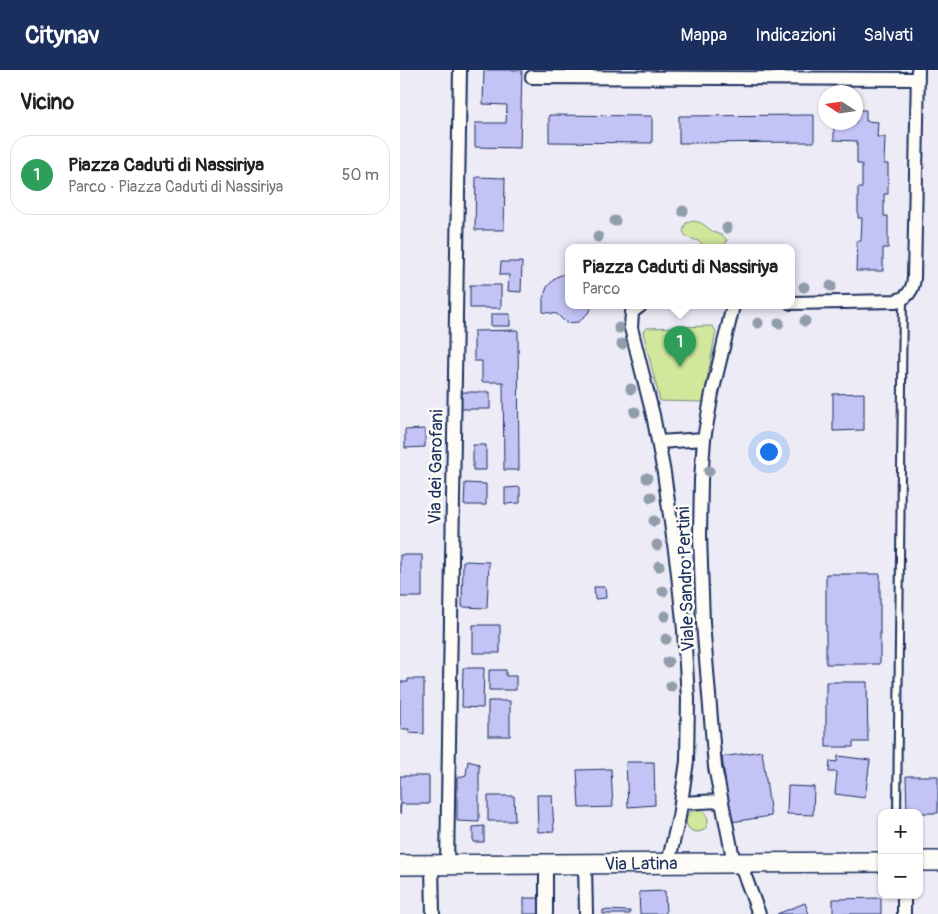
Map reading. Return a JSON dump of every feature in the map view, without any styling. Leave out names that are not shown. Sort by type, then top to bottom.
[{"type":"main road","points":[[923,862],[938,861]]},
{"type":"main road","name":"Via Latina","points":[[400,865],[878,862]]},
{"type":"street","name":"Via dei Garofani","points":[[433,914],[439,865],[460,70]]},
{"type":"street","points":[[532,77],[664,74],[918,74],[913,282],[910,292],[903,299],[890,302],[795,303]]},
{"type":"street","name":"Viale Sandro Pertini","points":[[636,309],[632,312],[631,328],[659,442],[680,587],[687,683],[687,761],[681,804],[668,863]]},
{"type":"street","name":"Viale Sandro Pertini","points":[[732,309],[709,406],[704,439],[700,544],[702,612],[713,753],[720,800],[737,863],[759,914]]},
{"type":"street","points":[[659,442],[704,439]]},
{"type":"street","points":[[688,718],[710,718]]},
{"type":"street","points":[[681,804],[720,800]]},
{"type":"street","points":[[546,864],[546,914]]},
{"type":"street","points":[[585,864],[586,914]]},
{"type":"street","points":[[904,899],[904,914]]},
{"type":"lane","points":[[897,809],[903,299]]},
{"type":"green space","points":[[693,221],[702,223],[724,237],[727,240],[726,244],[702,244],[686,236],[684,228],[686,223]]},
{"type":"green space","points":[[712,326],[716,331],[703,402],[660,401],[643,332],[646,328]]},
{"type":"green space","points":[[697,810],[705,813],[708,821],[705,829],[697,832],[689,829],[686,821],[689,813]]},
{"type":"building","points":[[484,70],[522,70],[520,148],[475,147],[475,123],[506,123],[507,105],[483,104]]},
{"type":"building","points":[[863,110],[866,110],[866,121],[878,122],[877,137],[885,137],[884,164],[888,164],[888,194],[884,194],[884,216],[888,216],[888,248],[883,248],[883,271],[856,271],[857,241],[861,241],[862,218],[858,218],[858,188],[862,188],[862,164],[857,164],[857,141],[834,140],[834,130],[863,130]]},
{"type":"building","points":[[549,115],[652,116],[652,143],[549,142]]},
{"type":"building","points":[[814,115],[814,142],[679,143],[679,116]]},
{"type":"building","points":[[476,177],[505,178],[504,230],[475,230]]},
{"type":"building","points":[[501,262],[522,262],[521,292],[508,291],[509,275],[500,275]]},
{"type":"building","points":[[565,274],[565,309],[591,309],[579,322],[566,323],[557,314],[543,312],[543,299],[547,287],[556,277]]},
{"type":"building","points":[[470,285],[501,285],[501,308],[470,308]]},
{"type":"building","points":[[491,314],[510,314],[510,326],[491,326]]},
{"type":"building","points":[[518,330],[519,470],[504,470],[503,382],[482,382],[482,361],[474,361],[474,331]]},
{"type":"building","points":[[461,392],[490,392],[490,409],[461,409]]},
{"type":"building","points":[[864,393],[864,430],[833,431],[833,394]]},
{"type":"building","points":[[425,429],[425,447],[405,448],[405,430]]},
{"type":"building","points":[[473,445],[486,445],[486,470],[473,470]]},
{"type":"building","points":[[465,483],[486,484],[486,505],[464,505]]},
{"type":"building","points":[[520,487],[520,503],[505,504],[505,488]]},
{"type":"building","points":[[400,555],[422,555],[422,597],[400,597]]},
{"type":"building","points":[[463,561],[489,562],[487,608],[462,607]]},
{"type":"building","points":[[826,574],[880,574],[880,664],[826,664]]},
{"type":"building","points":[[594,587],[605,587],[606,598],[595,599]]},
{"type":"building","points":[[473,625],[500,625],[500,653],[473,653]]},
{"type":"building","points":[[463,668],[484,668],[483,708],[462,707]]},
{"type":"building","points":[[489,670],[506,670],[506,676],[516,676],[516,690],[489,690]]},
{"type":"building","points":[[408,679],[424,679],[424,734],[409,733],[409,729],[400,729],[400,682],[408,682]]},
{"type":"building","points":[[826,682],[867,682],[868,742],[853,742],[853,747],[826,747]]},
{"type":"building","points":[[488,701],[510,701],[510,736],[488,736]]},
{"type":"building","points":[[762,751],[771,816],[731,822],[722,757]]},
{"type":"building","points":[[838,756],[870,760],[865,798],[835,794],[837,772],[829,772],[830,761],[837,762]]},
{"type":"building","points":[[468,761],[479,764],[479,822],[457,821],[457,778],[466,775]]},
{"type":"building","points":[[626,762],[654,762],[655,805],[628,807]]},
{"type":"building","points":[[611,769],[613,807],[579,808],[577,770]]},
{"type":"building","points":[[400,776],[429,776],[429,804],[401,804],[400,814]]},
{"type":"building","points":[[906,776],[938,776],[938,813],[923,813],[923,809],[907,809]]},
{"type":"building","points":[[788,786],[814,787],[813,815],[787,814]]},
{"type":"building","points":[[537,795],[552,795],[554,831],[538,832]]},
{"type":"building","points":[[488,796],[514,796],[515,821],[488,821]]},
{"type":"building","points":[[484,826],[484,842],[473,842],[473,827]]},
{"type":"building","points":[[665,891],[666,914],[640,914],[639,892]]},
{"type":"building","points":[[524,898],[542,898],[542,914],[524,914]]},
{"type":"building","points":[[833,899],[881,899],[881,914],[833,914]]},
{"type":"building","points":[[805,903],[809,914],[777,914]]},
{"type":"building","points":[[603,910],[630,911],[630,914],[603,914]]},
{"type":"place","name":"Piazza Caduti di Nassiriya","points":[[680,367]]}]
